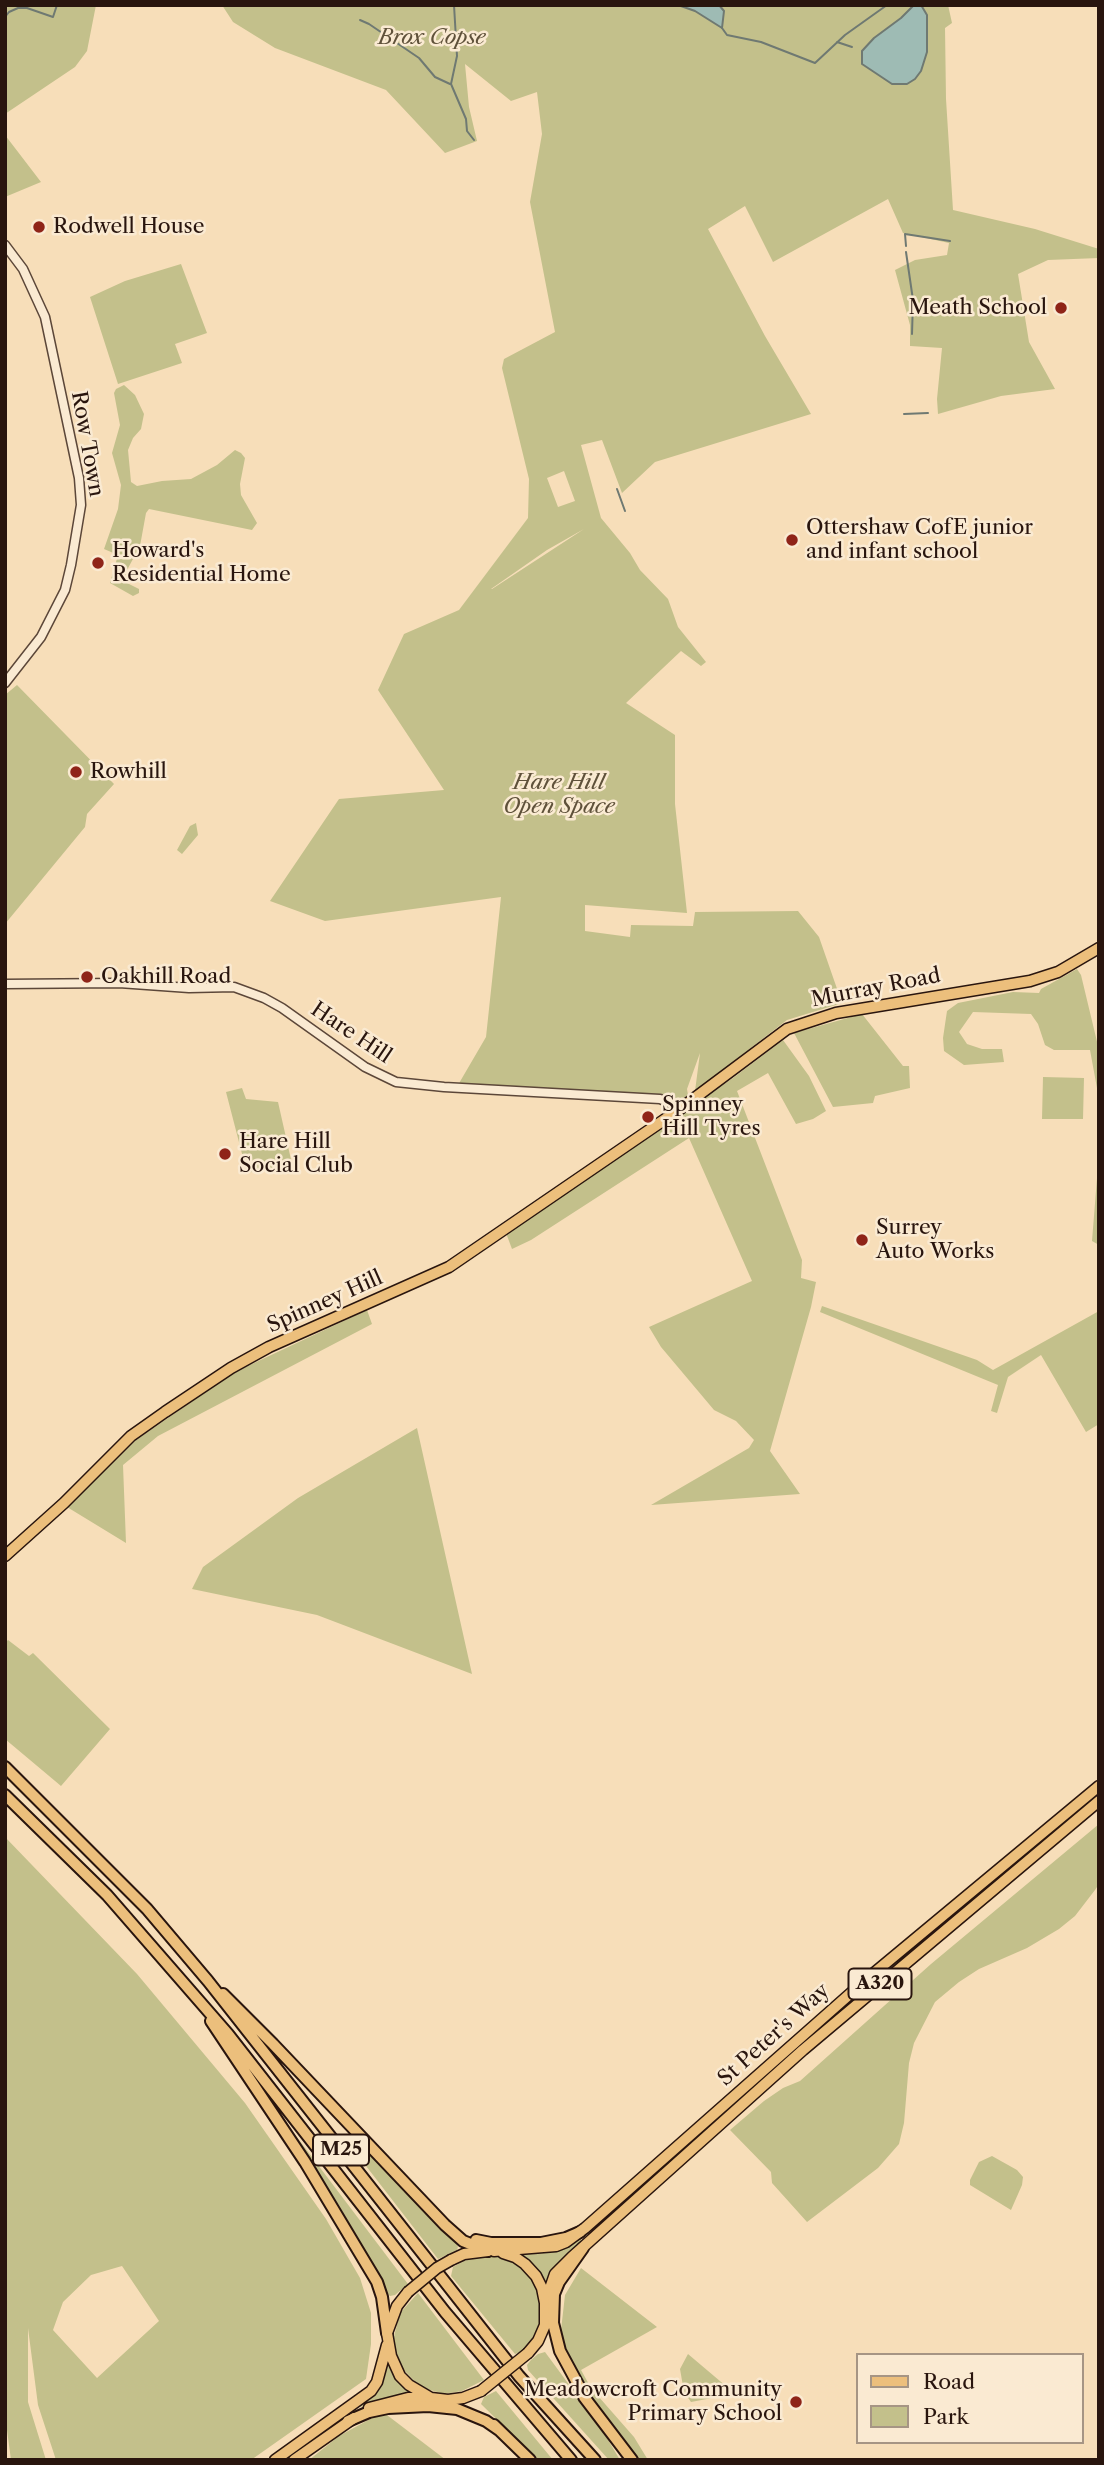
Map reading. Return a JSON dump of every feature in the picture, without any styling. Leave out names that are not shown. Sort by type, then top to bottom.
[{"type":"highway","name":"M25","points":[[5,1767],[147,1909],[208,1981],[512,2366],[595,2460]]},
{"type":"highway","name":"M25","points":[[5,1795],[107,1895],[201,2003],[288,2109],[445,2312],[571,2460]]},
{"type":"highway","name":"M25","points":[[208,1981],[274,2044],[463,2241],[491,2251]]},
{"type":"highway","name":"M25","points":[[201,2003],[221,2039],[305,2162],[377,2282],[382,2297],[387,2338]]},
{"type":"highway","name":"M25","points":[[433,2212],[466,2236],[491,2244],[541,2243],[580,2232]]},
{"type":"highway","points":[[583,2248],[559,2282],[554,2294],[552,2323],[560,2351],[587,2401]]},
{"type":"highway","points":[[545,2325],[556,2358],[632,2460]]},
{"type":"highway","points":[[447,2400],[472,2407],[484,2415],[530,2460]]},
{"type":"highway","points":[[348,2421],[388,2408],[428,2406],[457,2409],[486,2421],[499,2430]]},
{"type":"main road","name":"Murray Road","points":[[680,1109],[787,1028],[800,1023],[836,1013],[1030,981],[1058,972],[1099,948]]},
{"type":"main road","name":"Spinney Hill","points":[[5,1556],[64,1503],[131,1436],[178,1403],[269,1347],[449,1267],[680,1109]]},
{"type":"main road","name":"St Peter's Way","points":[[491,2251],[555,2246],[580,2232],[867,1978],[1099,1786]]},
{"type":"main road","name":"St Peter's Way","points":[[545,2303],[555,2274],[583,2248],[822,2034],[1099,1801]]},
{"type":"main road","points":[[275,2460],[371,2391],[377,2382],[397,2306],[408,2292],[437,2268],[464,2254],[491,2251],[515,2257],[536,2276],[545,2303],[545,2325],[538,2341],[528,2353],[481,2391],[463,2399],[408,2398],[387,2402],[348,2421],[293,2460]]},
{"type":"main road","points":[[387,2338],[400,2376],[430,2398]]},
{"type":"street","name":"Row Town","points":[[5,244],[29,278],[45,317],[79,478],[80,505],[65,590],[41,637],[5,683]]},
{"type":"street","name":"Hare Hill","points":[[5,984],[118,983],[234,988],[264,998],[282,1008],[365,1067],[396,1082],[660,1099],[680,1109]]},
{"type":"green space","points":[[7,5],[96,5],[87,51],[75,67],[5,114]]},
{"type":"green space","points":[[222,5],[948,5],[952,23],[945,28],[946,99],[953,210],[1035,229],[1099,249],[1099,258],[1048,260],[1018,274],[1029,342],[1055,389],[1001,396],[938,414],[942,348],[910,346],[910,325],[895,270],[915,260],[947,255],[949,243],[903,233],[888,199],[773,262],[745,206],[708,229],[765,336],[811,414],[655,462],[622,493],[602,440],[581,445],[601,518],[630,553],[640,570],[668,599],[678,627],[706,662],[701,666],[681,651],[626,703],[675,735],[675,804],[687,913],[585,905],[585,931],[630,937],[631,925],[693,926],[695,912],[798,911],[819,937],[842,1003],[787,1020],[695,1091],[700,1053],[687,1089],[688,1095],[677,1103],[458,1085],[486,1037],[501,897],[325,921],[270,901],[339,799],[444,790],[378,690],[404,634],[459,610],[528,518],[529,479],[502,368],[504,359],[555,332],[530,202],[542,134],[537,92],[511,101],[465,64],[469,107],[477,141],[445,153],[386,90],[275,48],[233,22]],"holes":[[[564,471],[575,501],[558,507],[547,478]],[[584,529],[492,589],[491,589],[547,550]]]},
{"type":"green space","points":[[5,135],[41,182],[5,197]]},
{"type":"green space","points":[[181,264],[207,333],[175,344],[182,363],[118,384],[90,297],[125,281]]},
{"type":"green space","points":[[124,385],[135,395],[144,414],[141,429],[128,450],[131,482],[137,486],[191,479],[217,465],[235,450],[245,458],[240,484],[241,495],[257,523],[252,530],[149,509],[140,546],[127,570],[125,582],[139,589],[139,593],[133,596],[110,583],[118,555],[104,549],[118,509],[121,485],[112,453],[120,425],[114,393]]},
{"type":"green space","points":[[17,685],[114,784],[87,814],[85,827],[5,924],[5,695]]},
{"type":"green space","points":[[196,823],[198,835],[182,854],[177,850],[190,826]]},
{"type":"green space","points":[[1077,969],[1081,975],[1099,1050],[1099,1099],[1090,1050],[1054,1050],[1045,1045],[1038,1024],[1031,1014],[973,1012],[959,1032],[967,1044],[982,1049],[1002,1049],[1004,1062],[964,1065],[944,1051],[947,1011],[958,1003],[1013,992],[1039,993],[1041,989]]},
{"type":"green space","points":[[862,1014],[903,1066],[909,1066],[910,1088],[875,1096],[873,1103],[833,1107],[794,1033]]},
{"type":"green space","points":[[783,1040],[809,1076],[826,1111],[813,1119],[796,1124],[768,1073],[737,1091],[802,1260],[801,1278],[816,1282],[770,1451],[800,1494],[651,1505],[749,1448],[754,1440],[736,1421],[714,1410],[661,1347],[649,1327],[752,1281],[689,1138],[531,1240],[512,1249],[506,1233],[733,1078]]},
{"type":"green space","points":[[1043,1077],[1084,1078],[1083,1119],[1042,1119]]},
{"type":"green space","points":[[242,1088],[246,1099],[278,1102],[292,1164],[247,1173],[226,1092]]},
{"type":"green space","points":[[1099,1153],[1099,1245],[1092,1241]]},
{"type":"green space","points":[[822,1306],[977,1360],[993,1370],[1099,1311],[1099,1424],[1086,1432],[1041,1355],[1008,1377],[997,1413],[991,1411],[998,1385],[820,1312]]},
{"type":"green space","points":[[367,1310],[372,1324],[158,1436],[123,1465],[126,1543],[67,1507],[136,1440],[235,1372]]},
{"type":"green space","points":[[417,1428],[472,1674],[317,1615],[192,1589],[203,1567],[298,1498]]},
{"type":"green space","points":[[8,1640],[29,1656],[33,1653],[110,1729],[61,1786],[5,1739],[5,1643]]},
{"type":"green space","points":[[1099,1824],[1099,1884],[1095,1890],[1075,1916],[1059,1929],[1027,1948],[979,1969],[935,2002],[914,2043],[899,2144],[878,2168],[807,2222],[772,2183],[771,2172],[730,2130],[764,2101],[783,2088],[800,2081],[931,1964]]},
{"type":"green space","points":[[5,1837],[137,1974],[245,2103],[326,2219],[360,2278],[371,2313],[371,2344],[366,2379],[251,2460],[56,2460],[38,2405],[28,2328],[28,2402],[46,2460],[11,2460],[5,2415]],"holes":[[[122,2266],[159,2321],[97,2378],[53,2330],[63,2302],[91,2275]]]},
{"type":"green space","points":[[284,2120],[408,2284],[395,2295],[390,2296],[387,2293],[340,2207]]},
{"type":"green space","points":[[349,2144],[368,2147],[454,2239],[457,2250],[438,2259]]},
{"type":"green space","points":[[992,2156],[1017,2170],[1023,2177],[1011,2210],[970,2185],[979,2162]]},
{"type":"green space","points":[[580,2239],[583,2242],[547,2287],[519,2254],[547,2253]]},
{"type":"green space","points":[[492,2255],[512,2261],[526,2273],[540,2298],[542,2315],[538,2331],[523,2351],[515,2354],[451,2276],[453,2267],[464,2261]]},
{"type":"green space","points":[[581,2268],[657,2327],[581,2370],[591,2388],[634,2437],[648,2460],[639,2460],[614,2430],[569,2362],[558,2332],[561,2330],[565,2295]]},
{"type":"green space","points":[[418,2293],[484,2380],[462,2391],[444,2394],[420,2387],[397,2363],[393,2340],[400,2313]]},
{"type":"green space","points":[[545,2352],[601,2428],[620,2460],[609,2460],[528,2370],[527,2365],[531,2360]]},
{"type":"green space","points":[[688,2354],[732,2390],[691,2402],[684,2392],[680,2369]]},
{"type":"green space","points":[[386,2361],[395,2377],[411,2394],[393,2396],[360,2407],[357,2405],[377,2389],[384,2375]]},
{"type":"green space","points":[[496,2391],[553,2460],[538,2460],[481,2404],[484,2397]]},
{"type":"green space","points":[[383,2412],[446,2460],[309,2460],[339,2436]]},
{"type":"water","points":[[678,5],[719,5],[724,11],[722,28],[695,11]]},
{"type":"water","points":[[914,5],[921,5],[927,15],[927,52],[921,71],[915,79],[907,84],[892,84],[862,64],[862,51]]},
{"type":"waterway","points":[[5,17],[18,8],[27,8],[53,17],[57,5]]},
{"type":"waterway","points":[[454,5],[457,56],[451,84],[466,119],[467,131],[474,140]]},
{"type":"waterway","points":[[722,28],[727,35],[761,42],[815,63],[845,35],[887,5]]},
{"type":"waterway","points":[[360,20],[419,58],[435,77],[450,84]]},
{"type":"waterway","points":[[837,42],[852,47]]},
{"type":"waterway","points":[[906,246],[905,234],[950,241]]},
{"type":"waterway","points":[[906,252],[913,300],[912,334]]},
{"type":"waterway","points":[[904,414],[928,413]]},
{"type":"waterway","points":[[617,489],[625,511]]},
{"type":"place","name":"Rodwell House","points":[[39,227]]},
{"type":"place","name":"Meath School","points":[[1061,308]]},
{"type":"place","name":"Ottershaw CofE junior and infant school","points":[[792,540]]},
{"type":"place","name":"Howard's Residential Home","points":[[98,563]]},
{"type":"place","name":"Rowhill","points":[[76,772]]},
{"type":"place","name":"Oakhill Road","points":[[87,977]]},
{"type":"place","name":"Spinney Hill Tyres","points":[[648,1117]]},
{"type":"place","name":"Hare Hill Social Club","points":[[225,1154]]},
{"type":"place","name":"Surrey Auto Works","points":[[862,1240]]},
{"type":"place","name":"Meadowcroft Community Primary School","points":[[796,2402]]},
{"type":"park label","name":"Brox Copse","points":[[432,38]]},
{"type":"park label","name":"Hare Hill Open Space","points":[[559,795]]}]
